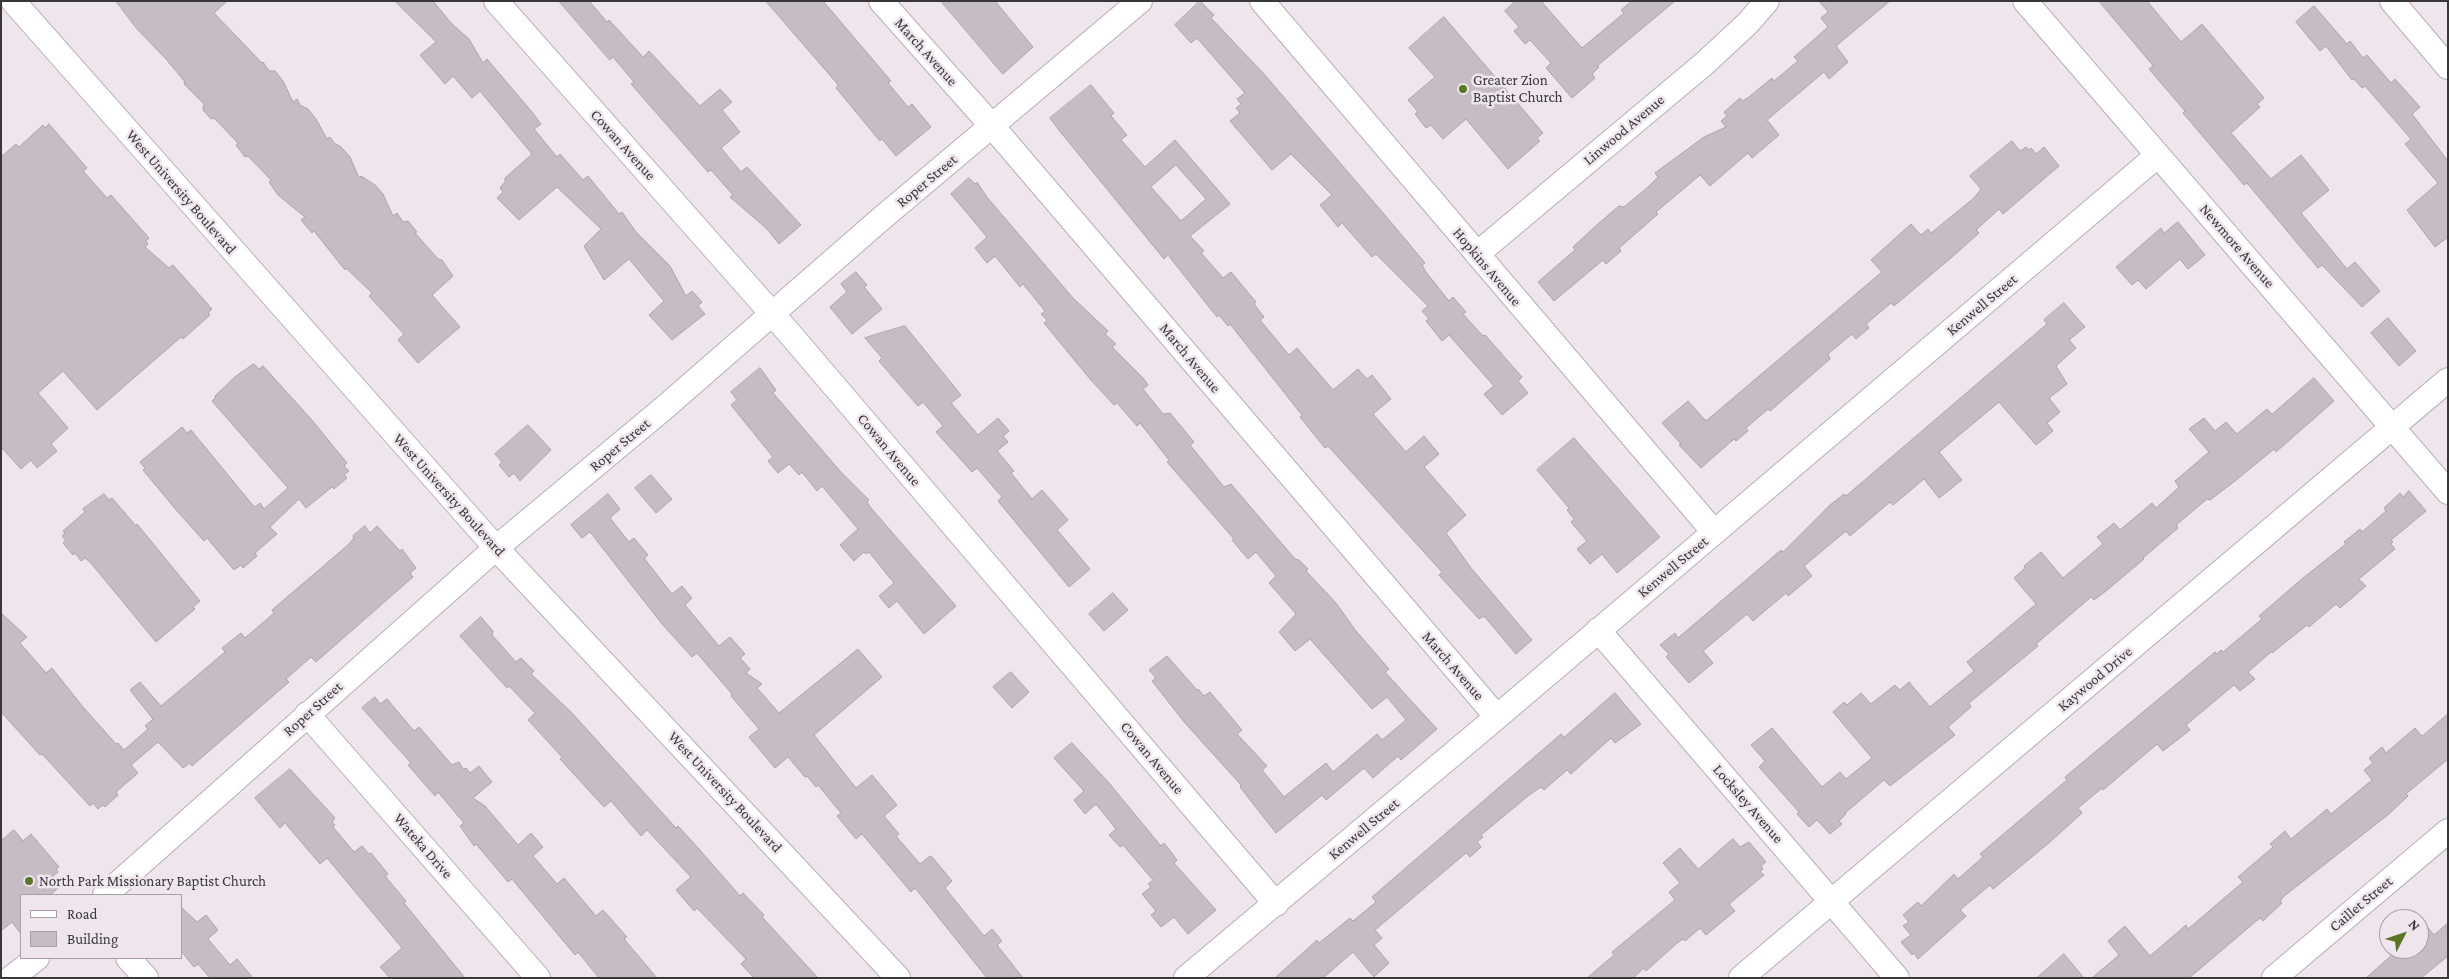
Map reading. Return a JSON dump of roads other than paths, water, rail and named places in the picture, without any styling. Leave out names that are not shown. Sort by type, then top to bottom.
[{"type":"street","name":"West University Boulevard","points":[[13,1],[496,548],[898,978]]},
{"type":"street","name":"Cowan Avenue","points":[[496,1],[773,314],[1276,904]]},
{"type":"street","name":"March Avenue","points":[[881,1],[992,126],[1497,717]]},
{"type":"street","name":"Roper Street","points":[[106,894],[496,548],[1140,1]]},
{"type":"street","name":"Hopkins Avenue","points":[[1262,1],[1714,532]]},
{"type":"street","name":"Linwood Avenue","points":[[1477,254],[1705,63],[1748,23],[1767,1]]},
{"type":"street","name":"Newmore Avenue","points":[[2025,1],[2448,492]]},
{"type":"street","points":[[2392,1],[2448,67]]},
{"type":"street","name":"Kenwell Street","points":[[1186,978],[1497,717],[2158,155]]},
{"type":"street","name":"Kaywood Drive","points":[[1741,978],[2448,380]]},
{"type":"street","name":"Locksley Avenue","points":[[1598,630],[1897,978]]},
{"type":"street","name":"Wateka Drive","points":[[307,714],[538,978]]},
{"type":"street","name":"Caillet Street","points":[[2274,978],[2448,831]]},
{"type":"street","points":[[11,978],[36,959]]},
{"type":"street","points":[[129,959],[146,978]]},
{"type":"place","name":"Greater Zion Baptist Church","points":[[1463,89]]},
{"type":"place","name":"North Park Missionary Baptist Church","points":[[29,881]]}]
